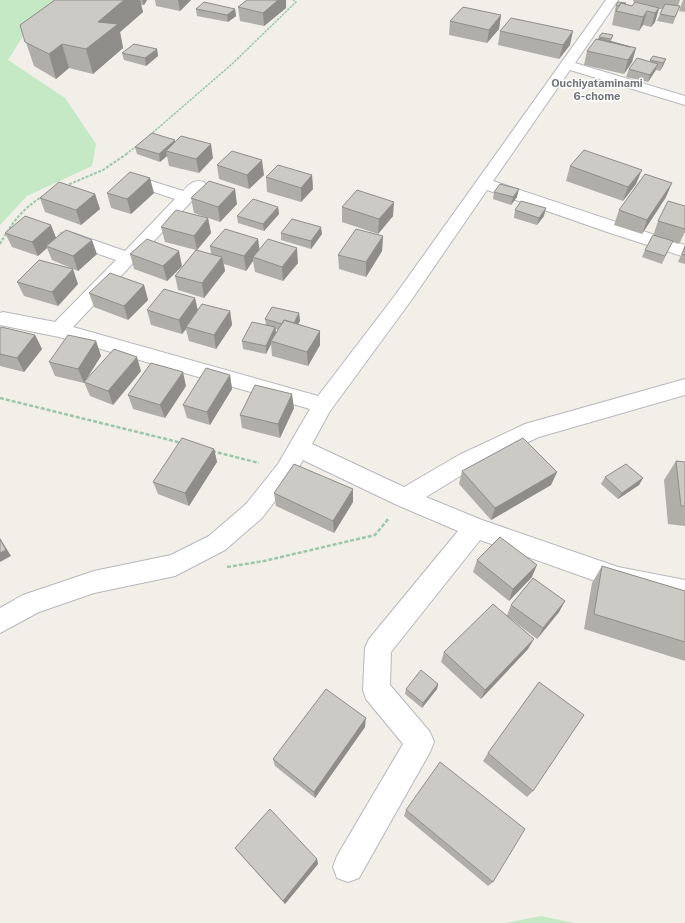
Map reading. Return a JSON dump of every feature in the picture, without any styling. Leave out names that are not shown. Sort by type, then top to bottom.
[{"type":"street","points":[[0,621],[32,603],[94,582],[175,565],[217,543],[254,512],[286,470],[324,405],[403,298],[612,0]]},
{"type":"street","points":[[567,66],[685,101]]},
{"type":"street","points":[[59,330],[192,191],[132,180]]},
{"type":"street","points":[[484,183],[616,229],[685,251]]},
{"type":"street","points":[[60,235],[128,258]]},
{"type":"street","points":[[3,319],[59,330],[324,405]]},
{"type":"street","points":[[405,498],[467,461],[533,430],[685,387]]},
{"type":"street","points":[[299,448],[405,498],[475,528],[618,578],[685,591]]},
{"type":"street","points":[[348,867],[420,742],[376,690],[378,648],[475,528]]},
{"type":"path","points":[[148,138],[232,64],[296,2],[293,0]]},
{"type":"path","points":[[61,188],[94,176],[123,158],[138,146]]},
{"type":"path","points":[[0,244],[12,223],[26,206],[47,194]]},
{"type":"path","points":[[0,398],[185,444]]},
{"type":"path","points":[[208,450],[286,470]]},
{"type":"path","points":[[222,568],[264,561],[375,535],[405,498]]},
{"type":"green space","points":[[0,0],[59,0],[25,33],[8,60],[65,98],[96,144],[92,166],[27,196],[0,225]]},
{"type":"green space","points":[[541,916],[574,923],[506,923]]},
{"type":"building","points":[[55,0],[124,0],[98,22],[118,24],[86,49],[62,44],[49,54],[25,42],[20,25]]},
{"type":"building","points":[[247,0],[278,0],[263,13],[238,7]]},
{"type":"building","points":[[204,2],[235,9],[227,15],[196,9]]},
{"type":"building","points":[[618,2],[626,3],[621,3],[619,6],[616,5]]},
{"type":"building","points":[[635,2],[659,8],[655,13],[647,11],[643,17],[616,11],[621,3],[632,6]]},
{"type":"building","points":[[665,4],[680,6],[675,17],[660,14]]},
{"type":"building","points":[[463,7],[501,15],[489,30],[450,21]]},
{"type":"building","points":[[511,18],[573,31],[563,45],[500,31]]},
{"type":"building","points":[[602,33],[613,35],[611,39],[599,37]]},
{"type":"building","points":[[599,38],[630,47],[598,39]]},
{"type":"building","points":[[596,39],[636,48],[628,60],[587,51]]},
{"type":"building","points":[[134,44],[157,49],[145,58],[122,53]]},
{"type":"building","points":[[653,56],[666,59],[663,63],[650,60]]},
{"type":"building","points":[[637,58],[658,64],[650,75],[629,69]]},
{"type":"building","points":[[152,133],[175,140],[159,154],[135,147]]},
{"type":"building","points":[[181,136],[211,144],[196,159],[166,151]]},
{"type":"building","points":[[584,150],[642,170],[628,187],[570,166]]},
{"type":"building","points":[[232,151],[262,160],[247,175],[217,165]]},
{"type":"building","points":[[278,165],[312,175],[301,188],[266,177]]},
{"type":"building","points":[[130,172],[150,178],[127,199],[107,193]]},
{"type":"building","points":[[645,174],[672,183],[647,220],[619,210]]},
{"type":"building","points":[[209,181],[235,189],[218,207],[191,198]]},
{"type":"building","points":[[59,182],[95,194],[76,210],[40,198]]},
{"type":"building","points":[[500,184],[519,189],[513,197],[494,192]]},
{"type":"building","points":[[357,190],[394,202],[379,219],[342,207]]},
{"type":"building","points":[[253,199],[278,207],[263,224],[237,216]]},
{"type":"building","points":[[521,201],[546,208],[539,218],[515,210]]},
{"type":"building","points":[[668,201],[685,206],[685,229],[658,221]]},
{"type":"building","points":[[176,210],[208,218],[194,236],[161,227]]},
{"type":"building","points":[[25,216],[51,225],[32,242],[5,233]]},
{"type":"building","points":[[292,219],[321,227],[311,241],[281,233]]},
{"type":"building","points":[[225,229],[258,239],[244,256],[210,246]]},
{"type":"building","points":[[356,229],[383,236],[366,262],[338,255]]},
{"type":"building","points":[[66,230],[92,240],[73,256],[46,246]]},
{"type":"building","points":[[653,235],[673,241],[665,256],[645,250]]},
{"type":"building","points":[[147,239],[179,251],[163,266],[130,254]]},
{"type":"building","points":[[268,239],[297,248],[282,267],[253,257]]},
{"type":"building","points":[[685,246],[685,255],[682,254]]},
{"type":"building","points":[[196,250],[222,257],[202,283],[175,276]]},
{"type":"building","points":[[39,260],[73,269],[52,292],[17,282]]},
{"type":"building","points":[[110,273],[144,285],[124,306],[89,293]]},
{"type":"building","points":[[164,289],[195,298],[179,320],[147,310]]},
{"type":"building","points":[[202,304],[230,311],[214,335],[186,327]]},
{"type":"building","points":[[272,307],[299,313],[294,323],[284,320],[282,324],[265,319]]},
{"type":"building","points":[[284,320],[320,331],[307,352],[271,341]]},
{"type":"building","points":[[252,322],[275,327],[266,346],[242,341]]},
{"type":"building","points":[[1,327],[35,335],[17,358],[0,354]]},
{"type":"building","points":[[68,335],[96,341],[78,369],[49,362]]},
{"type":"building","points":[[114,349],[137,357],[108,391],[84,382]]},
{"type":"building","points":[[151,363],[183,372],[160,405],[128,395]]},
{"type":"building","points":[[206,368],[230,375],[207,412],[183,405]]},
{"type":"building","points":[[255,385],[292,394],[278,424],[240,415]]},
{"type":"building","points":[[182,438],[214,449],[185,493],[153,482]]},
{"type":"building","points":[[523,438],[557,472],[495,508],[462,471]]},
{"type":"building","points":[[676,461],[685,462],[685,506],[681,506]]},
{"type":"building","points":[[294,464],[353,489],[333,521],[274,493]]},
{"type":"building","points":[[626,464],[643,478],[622,493],[605,477]]},
{"type":"building","points":[[500,537],[537,565],[513,589],[477,560]]},
{"type":"building","points":[[0,539],[6,550],[0,553]]},
{"type":"building","points":[[602,566],[685,591],[685,642],[594,614]]},
{"type":"building","points":[[533,578],[565,601],[543,628],[511,605]]},
{"type":"building","points":[[493,604],[534,639],[485,690],[444,652]]},
{"type":"building","points":[[421,670],[438,684],[423,703],[406,689]]},
{"type":"building","points":[[539,682],[584,715],[533,791],[488,753]]},
{"type":"building","points":[[326,689],[366,718],[314,792],[273,759]]},
{"type":"building","points":[[440,762],[525,829],[493,882],[406,810]]},
{"type":"building","points":[[270,809],[317,859],[283,901],[235,848]]},
{"type":"district","name":"Ouchiyataminami 6-chome","points":[[597,89]]}]
